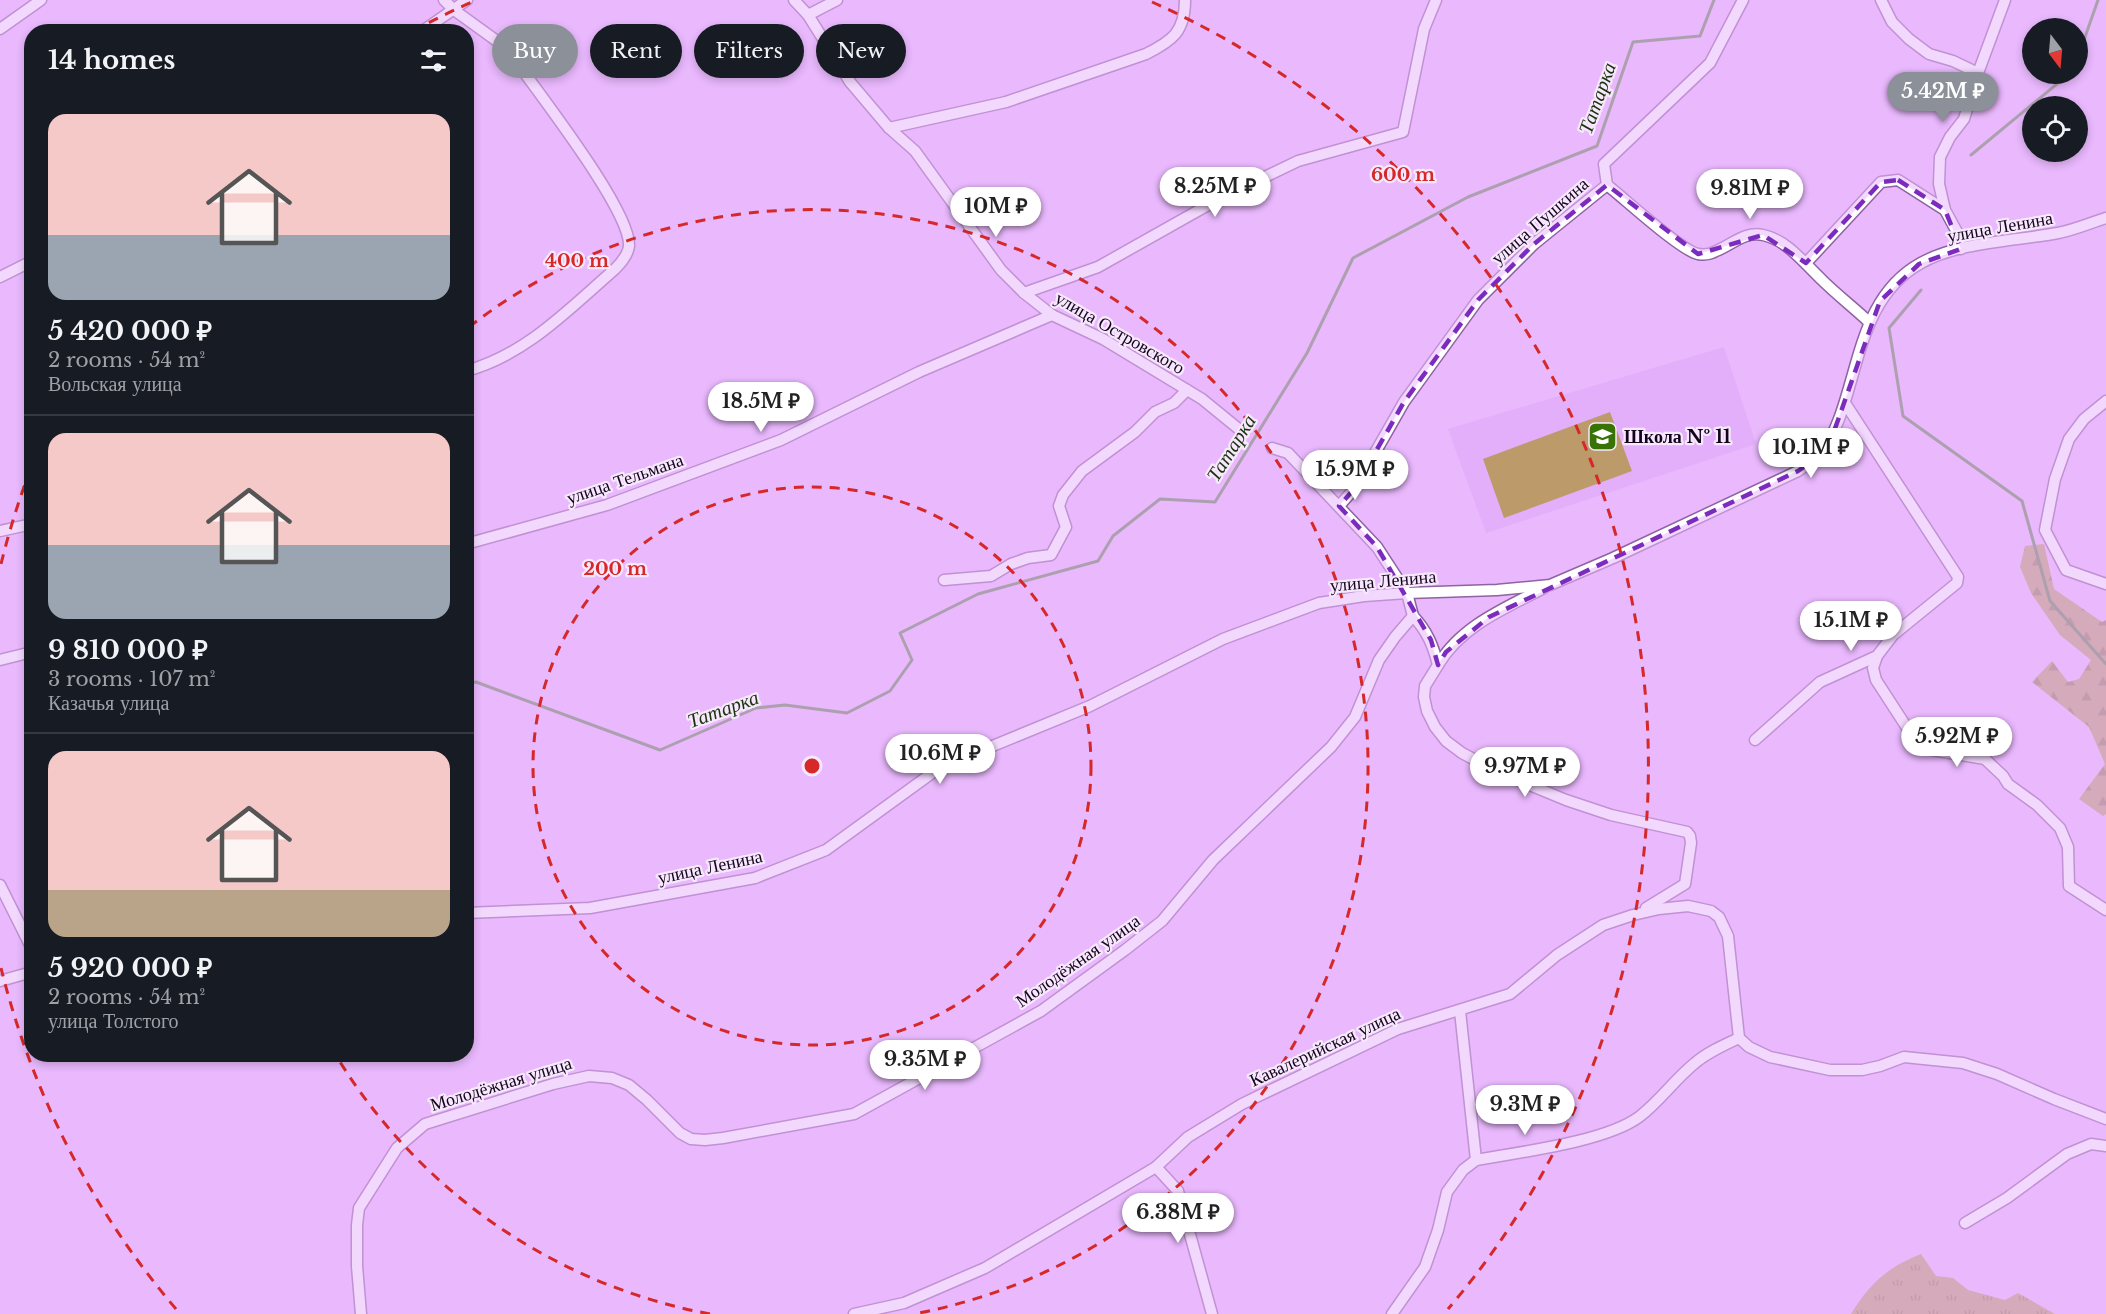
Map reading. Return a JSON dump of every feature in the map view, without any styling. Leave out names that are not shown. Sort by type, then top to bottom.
[{"type":"street","points":[[0,29],[41,0]]},
{"type":"street","points":[[444,0],[473,24]]},
{"type":"street","points":[[433,24],[467,0]]},
{"type":"street","name":"улица Островского","points":[[794,0],[808,15],[850,82],[889,128],[915,151],[1001,270],[1024,293],[1052,315],[1103,339],[1202,399],[1240,430]]},
{"type":"street","points":[[808,15],[837,0]]},
{"type":"street","points":[[889,128],[1006,102],[1146,54],[1168,43],[1181,27],[1185,0]]},
{"type":"street","points":[[1024,293],[1098,267],[1217,200],[1298,160],[1403,132],[1424,29],[1436,0]]},
{"type":"street","name":"улица Пушкина","points":[[1339,506],[1355,488],[1404,402],[1478,300],[1534,244],[1607,185],[1604,164],[1710,63],[1743,0]]},
{"type":"street","points":[[1881,0],[1892,22],[1922,49],[1929,54],[1953,61],[1977,74]]},
{"type":"street","points":[[1961,249],[1957,232],[1945,210],[1939,184],[1940,157],[1950,137],[1964,119],[1977,74],[2005,0]]},
{"type":"street","points":[[474,25],[501,45],[516,61],[597,176],[618,213],[629,247],[624,259],[615,269],[553,323],[531,340],[505,355],[474,368]]},
{"type":"street","name":"улица Ленина","points":[[1806,263],[1881,182],[1898,180],[1945,210]]},
{"type":"street","points":[[1607,185],[1670,236],[1698,254],[1716,251],[1739,238],[1753,234],[1777,240],[1806,263],[1869,322]]},
{"type":"street","name":"улица Ленина","points":[[474,913],[590,908],[755,878],[826,850],[939,768],[1090,706],[1223,639],[1319,603],[1364,596],[1497,590],[1550,585],[1798,471],[1820,455],[1832,437],[1845,403],[1869,322],[1880,301],[1901,278],[1919,264],[1935,256],[1961,249],[2061,233],[2106,218]]},
{"type":"street","points":[[0,277],[24,265]]},
{"type":"street","name":"улица Тельмана","points":[[474,542],[606,505],[781,440],[919,372],[1052,315]]},
{"type":"street","points":[[944,580],[991,576],[1011,564],[1028,558],[1051,555],[1066,527],[1059,506],[1063,495],[1082,471],[1135,432],[1155,412],[1174,403],[1187,390]]},
{"type":"street","points":[[2106,400],[2084,419],[2069,439],[2055,479],[2045,530],[2066,570],[2106,584]]},
{"type":"street","points":[[1845,403],[1958,577],[1957,583],[1893,635],[1878,656],[1873,668],[1876,680],[1913,737],[1932,750],[1984,759],[2003,776],[2008,784],[2037,805],[2060,828],[2068,847],[2069,886],[2106,910]]},
{"type":"street","points":[[1272,448],[1288,453],[1377,547],[1407,593],[1413,616],[1431,640],[1438,665]]},
{"type":"street","points":[[0,531],[24,526]]},
{"type":"street","points":[[1550,585],[1489,617],[1467,632],[1446,652],[1425,686],[1424,697],[1427,711],[1446,741],[1462,753],[1496,771],[1566,800],[1611,815],[1687,832],[1691,843],[1685,884],[1664,899],[1634,915]]},
{"type":"street","name":"Молодёжная улица","points":[[361,1314],[357,1245],[359,1208],[397,1148],[425,1124],[553,1084],[589,1076],[612,1078],[629,1085],[680,1133],[691,1139],[705,1140],[734,1136],[854,1114],[1041,1011],[1162,921],[1213,860],[1331,747],[1355,717],[1379,660],[1413,616]]},
{"type":"street","points":[[0,660],[24,654]]},
{"type":"street","points":[[1755,740],[1820,682],[1878,656]]},
{"type":"street","points":[[0,885],[24,934]]},
{"type":"street","name":"Кавалерийская улица","points":[[854,1314],[904,1303],[985,1268],[1156,1167],[1188,1137],[1242,1104],[1398,1029],[1510,994],[1557,955],[1603,925],[1634,915],[1659,909],[1688,906],[1711,910],[1719,917],[1728,936],[1739,1038]]},
{"type":"street","points":[[0,981],[24,974]]},
{"type":"street","points":[[1460,1011],[1476,1160]]},
{"type":"street","points":[[1392,1314],[1425,1267],[1438,1230],[1447,1192],[1463,1170],[1476,1160],[1583,1139],[1629,1122],[1652,1106],[1695,1063],[1739,1038],[1749,1047],[1770,1058],[1830,1070],[1862,1070],[1904,1057],[1963,1064],[1997,1074],[2106,1119]]},
{"type":"street","points":[[1965,1223],[2007,1198],[2067,1154],[2091,1144],[2106,1146]]},
{"type":"street","points":[[1156,1167],[1178,1191],[1212,1314]]},
{"type":"highlighted area","points":[[1898,180],[1945,210],[1961,249],[1919,264],[1880,301],[1832,437],[1820,455],[1798,471],[1489,617],[1446,652],[1438,665],[1431,640],[1377,547],[1339,506],[1355,488],[1404,402],[1478,300],[1534,244],[1607,185],[1698,254],[1763,235],[1806,263],[1881,182]]},
{"type":"shaded area","name":"Школа № 11","points":[[1724,347],[1756,444],[1486,533],[1448,429]]},
{"type":"green space","points":[[1610,412],[1632,471],[1504,518],[1483,459]]},
{"type":"green space","points":[[2044,544],[2054,589],[2102,622],[2106,620],[2106,814],[2103,816],[2079,799],[2105,764],[2089,727],[2032,682],[2052,661],[2068,682],[2079,679],[2091,660],[2060,635],[2031,593],[2020,567],[2025,546]]},
{"type":"green space","points":[[1921,1254],[1936,1276],[1953,1278],[1968,1290],[2005,1300],[2018,1293],[2055,1314],[1851,1314],[1865,1293],[1881,1277],[1899,1264]]},
{"type":"waterway","name":"Татарка","points":[[474,682],[660,750],[756,708],[785,705],[847,713],[890,691],[912,660],[900,633],[978,594],[1098,561],[1113,536],[1160,499],[1215,502],[1307,353],[1353,258],[1468,197],[1597,146],[1633,42],[1700,36],[1714,0]]},
{"type":"waterway","points":[[2088,28],[2098,0]]},
{"type":"waterway","points":[[1971,155],[2057,84]]},
{"type":"waterway","points":[[1921,290],[1889,328],[1903,416],[2022,501],[2050,601],[2106,664]]},
{"type":"place","name":"Школа № 11","points":[[1603,437]]}]
